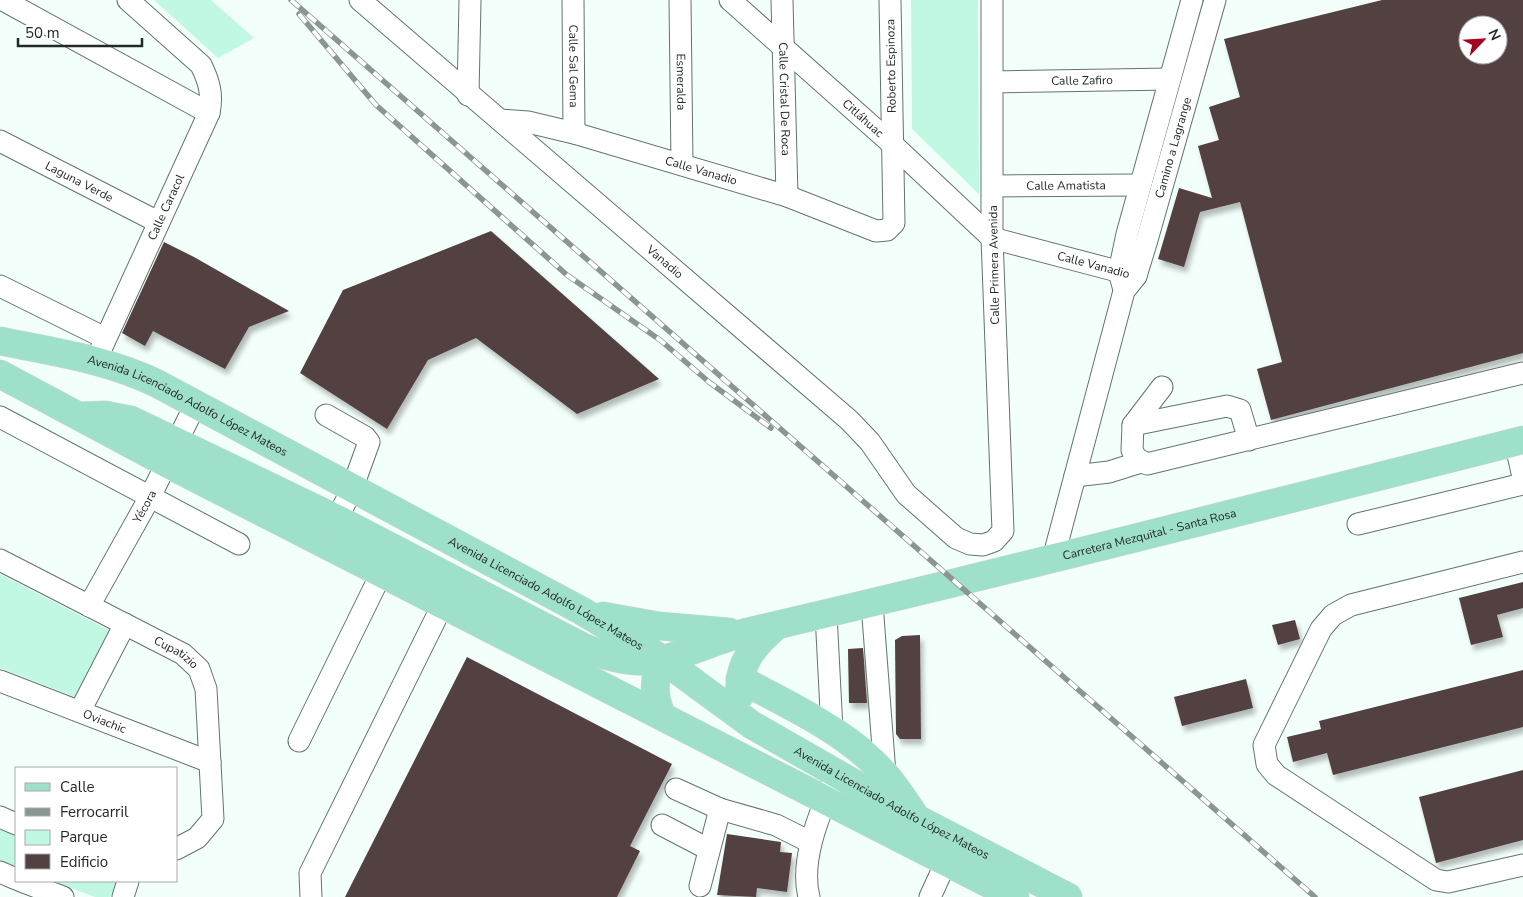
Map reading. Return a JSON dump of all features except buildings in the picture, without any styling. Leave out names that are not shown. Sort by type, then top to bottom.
[{"type":"main road","name":"Avenida Licenciado Adolfo López Mateos","points":[[0,341],[101,349],[138,375],[582,611],[662,659],[752,725],[836,774],[1068,897]]},
{"type":"main road","points":[[0,374],[80,416],[105,415],[131,420],[171,452]]},
{"type":"main road","name":"Carretera Mezquital - Santa Rosa","points":[[171,452],[337,519],[583,647],[618,659],[662,659],[743,634],[1053,559],[1519,441]]},
{"type":"main road","name":"Avenida Licenciado Adolfo López Mateos","points":[[171,452],[382,572],[1015,897]]},
{"type":"main road","points":[[582,611],[659,626],[743,634]]},
{"type":"main road","points":[[752,725],[740,694],[740,678],[744,663],[751,650],[776,626]]},
{"type":"main road","points":[[662,659],[657,670],[654,692],[662,716]]},
{"type":"main road","points":[[740,678],[832,730],[864,754],[885,774],[917,818]]},
{"type":"street","points":[[3,0],[209,113]]},
{"type":"street","name":"Calle Caracol","points":[[101,349],[209,113],[211,93],[208,79],[201,65],[128,0]]},
{"type":"street","points":[[468,95],[470,0]]},
{"type":"street","name":"Calle Sal Gema","points":[[574,0],[574,133]]},
{"type":"street","name":"Esmeralda","points":[[680,0],[682,164]]},
{"type":"street","name":"Citláhuac","points":[[730,0],[892,144],[992,238]]},
{"type":"street","name":"Calle Cristal De Roca","points":[[782,0],[788,196]]},
{"type":"street","name":"Roberto Espinoza","points":[[890,0],[894,223]]},
{"type":"street","name":"Calle Primera Avenida","points":[[992,0],[994,186],[992,238],[1003,530]]},
{"type":"street","name":"Camino a Lagrange","points":[[1126,280],[1140,185],[1192,0]]},
{"type":"street","name":"Camino a Lagrange","points":[[1053,559],[1126,280],[1215,0]]},
{"type":"street","name":"Vanadio","points":[[362,1],[468,95],[500,120],[849,420],[870,442],[906,494],[956,538],[970,544],[983,545],[994,541],[1003,530]]},
{"type":"street","name":"Calle Zafiro","points":[[993,82],[1170,79]]},
{"type":"street","name":"Calle Vanadio","points":[[500,120],[528,122],[574,133],[682,164],[788,196],[876,231],[887,230],[894,223]]},
{"type":"street","name":"Laguna Verde","points":[[0,141],[158,222]]},
{"type":"street","name":"Calle Amatista","points":[[994,186],[1140,185]]},
{"type":"street","name":"Calle Vanadio","points":[[992,238],[1126,280]]},
{"type":"street","points":[[0,286],[101,349]]},
{"type":"street","points":[[1162,387],[1134,425],[1132,450],[1136,458],[1147,464],[1523,374]]},
{"type":"street","name":"Yécora","points":[[89,606],[150,497],[196,405]]},
{"type":"street","points":[[1134,425],[1233,406],[1242,414],[1249,440]]},
{"type":"street","points":[[326,415],[365,437],[369,442],[352,489],[337,519]]},
{"type":"street","points":[[0,417],[239,544]]},
{"type":"street","points":[[1519,441],[1523,477]]},
{"type":"street","points":[[1077,469],[1109,472],[1116,468],[1141,462]]},
{"type":"street","points":[[1358,524],[1523,484]]},
{"type":"street","name":"Cupatizio","points":[[0,560],[182,654],[199,669],[206,690],[213,818],[197,838],[178,848]]},
{"type":"street","points":[[1523,562],[1351,605],[1333,615],[1321,629],[1264,745],[1266,764],[1276,775],[1436,880],[1448,882],[1523,865]]},
{"type":"street","points":[[299,741],[382,572]]},
{"type":"street","points":[[310,897],[310,873],[443,604]]},
{"type":"street","points":[[872,604],[885,774]]},
{"type":"street","points":[[826,614],[832,730]]},
{"type":"street","points":[[80,711],[125,624]]},
{"type":"street","name":"Oviachic","points":[[0,681],[210,762]]},
{"type":"street","points":[[809,897],[807,882],[810,842],[836,774]]},
{"type":"street","points":[[676,789],[720,809],[759,819],[810,842]]},
{"type":"street","points":[[700,886],[708,849],[720,809]]},
{"type":"street","points":[[0,818],[15,824]]},
{"type":"street","points":[[662,825],[708,849]]},
{"type":"street","points":[[930,897],[946,862]]},
{"type":"street","points":[[0,872],[15,879]]},
{"type":"street","points":[[24,882],[63,897]]},
{"type":"street","points":[[123,897],[128,882]]},
{"type":"green space","points":[[154,0],[211,0],[254,38],[218,58]]},
{"type":"green space","points":[[911,0],[978,0],[979,194],[912,129]]},
{"type":"green space","points":[[0,574],[114,633],[80,699],[0,668]]},
{"type":"green space","points":[[0,821],[15,827],[15,867],[0,861]]},
{"type":"green space","points":[[55,882],[118,882],[110,897],[95,897]]},
{"type":"railway","points":[[291,0],[1315,897]]},
{"type":"railway","points":[[299,14],[376,105],[567,275],[660,340],[709,382],[771,428]]}]
